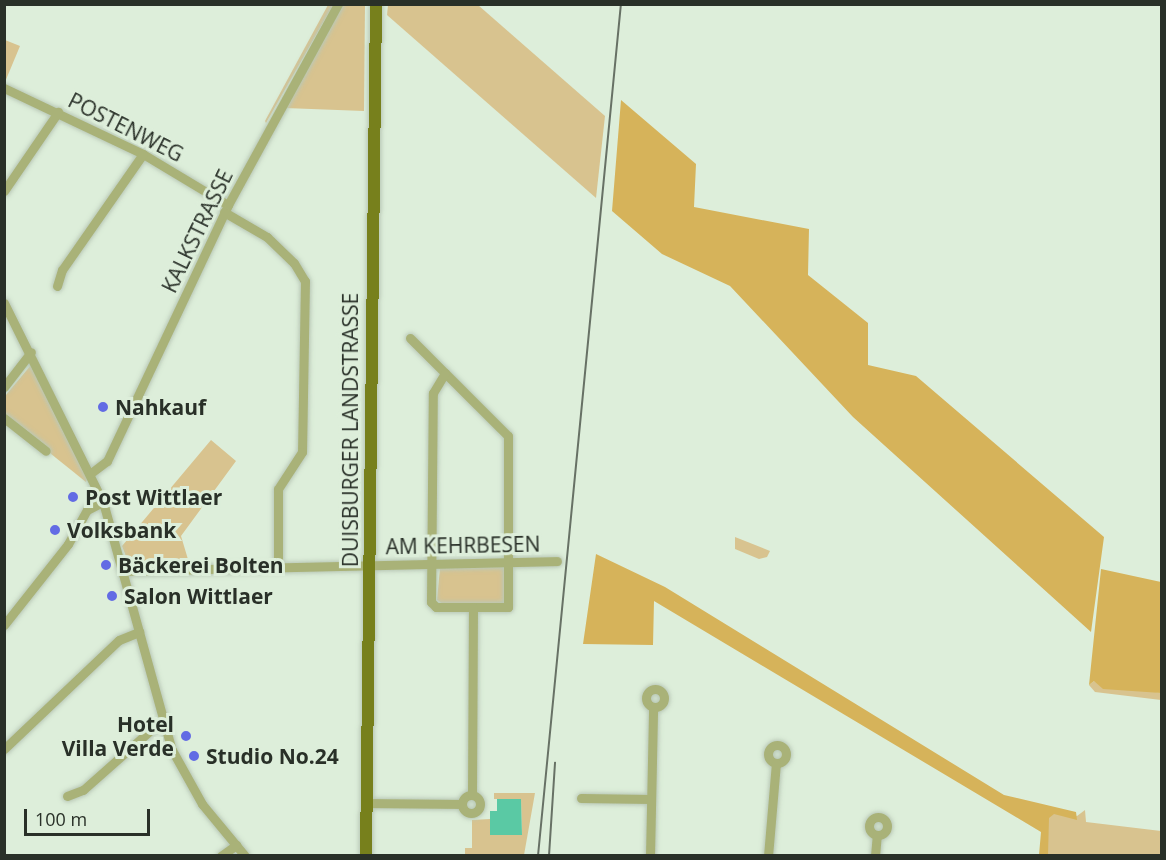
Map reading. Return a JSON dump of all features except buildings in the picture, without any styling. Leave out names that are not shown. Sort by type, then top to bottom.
[{"type":"main road","name":"DUISBURGER LANDSTRASSE","points":[[366,855],[376,4]]},
{"type":"street","name":"KALKSTRASSE","points":[[91,473],[107,461],[226,208],[338,4]]},
{"type":"street","name":"POSTENWEG","points":[[4,88],[143,154],[267,237],[294,262],[305,281],[302,452],[278,489],[278,567]]},
{"type":"street","points":[[4,191],[58,112]]},
{"type":"street","points":[[57,286],[62,270],[143,154]]},
{"type":"street","points":[[4,303],[31,352],[103,502],[124,571],[162,725],[184,776],[245,855]]},
{"type":"street","points":[[410,338],[445,373],[508,436],[508,608],[433,604],[431,564],[433,393],[445,373]]},
{"type":"street","points":[[4,387],[31,352]]},
{"type":"street","points":[[4,418],[46,451]]},
{"type":"street","points":[[4,625],[68,544],[87,510],[103,502]]},
{"type":"street","name":"AM KEHRBESEN","points":[[124,571],[557,561]]},
{"type":"street","points":[[462,804],[467,813],[476,812],[480,804],[472,795],[472,607]]},
{"type":"street","points":[[4,749],[119,640],[139,632]]},
{"type":"street","points":[[650,855],[654,707]]},
{"type":"street","points":[[67,796],[83,790],[153,728],[162,725]]},
{"type":"street","points":[[768,855],[776,763]]},
{"type":"street","points":[[365,803],[462,804],[472,795]]},
{"type":"street","points":[[581,798],[651,799]]},
{"type":"street","points":[[875,855],[877,835]]},
{"type":"street","points":[[221,855],[237,845]]},
{"type":"shaded area","points":[[328,5],[333,5],[266,123],[265,121]]},
{"type":"shaded area","points":[[343,5],[365,5],[364,111],[285,108]]},
{"type":"shaded area","points":[[388,5],[478,5],[605,116],[596,198],[387,15]]},
{"type":"shaded area","points":[[4,40],[20,46],[5,82]]},
{"type":"shaded area","points":[[621,100],[696,164],[694,207],[809,229],[808,275],[868,323],[868,365],[916,376],[1104,537],[1091,632],[853,417],[730,286],[662,254],[612,211]]},
{"type":"shaded area","points":[[31,365],[87,479],[86,482],[5,417],[5,396]]},
{"type":"shaded area","points":[[211,440],[236,461],[181,536],[190,566],[130,567],[122,546]]},
{"type":"shaded area","points":[[735,537],[770,551],[767,557],[759,559],[735,549]]},
{"type":"shaded area","points":[[596,554],[665,587],[1004,795],[1076,812],[1077,820],[1054,814],[1049,818],[1048,855],[1039,855],[1041,832],[654,601],[653,645],[583,644]]},
{"type":"shaded area","points":[[505,567],[505,603],[443,604],[437,600],[440,568]]},
{"type":"shaded area","points":[[1101,569],[1161,582],[1161,693],[1103,689],[1094,681],[1089,685]]},
{"type":"shaded area","points":[[1094,681],[1161,693],[1161,700],[1095,692],[1089,685]]},
{"type":"shaded area","points":[[494,793],[535,793],[524,855],[465,856],[465,848],[472,848],[472,820],[490,819],[522,835],[521,799],[494,799]]},
{"type":"shaded area","points":[[1085,810],[1086,822],[1161,831],[1161,855],[1044,856],[1046,817],[1055,812],[1077,816]]},
{"type":"tram line","points":[[538,856],[621,4]]},
{"type":"tram line","points":[[549,856],[555,763]]},
{"type":"place","name":"Nahkauf","points":[[103,407]]},
{"type":"place","name":"Post Wittlaer","points":[[73,497]]},
{"type":"place","name":"Volksbank","points":[[55,530]]},
{"type":"place","name":"Bäckerei Bolten","points":[[106,565]]},
{"type":"place","name":"Salon Wittlaer","points":[[112,596]]},
{"type":"place","name":"Hotel Villa Verde","points":[[186,736]]},
{"type":"place","name":"Studio No.24","points":[[194,756]]}]
